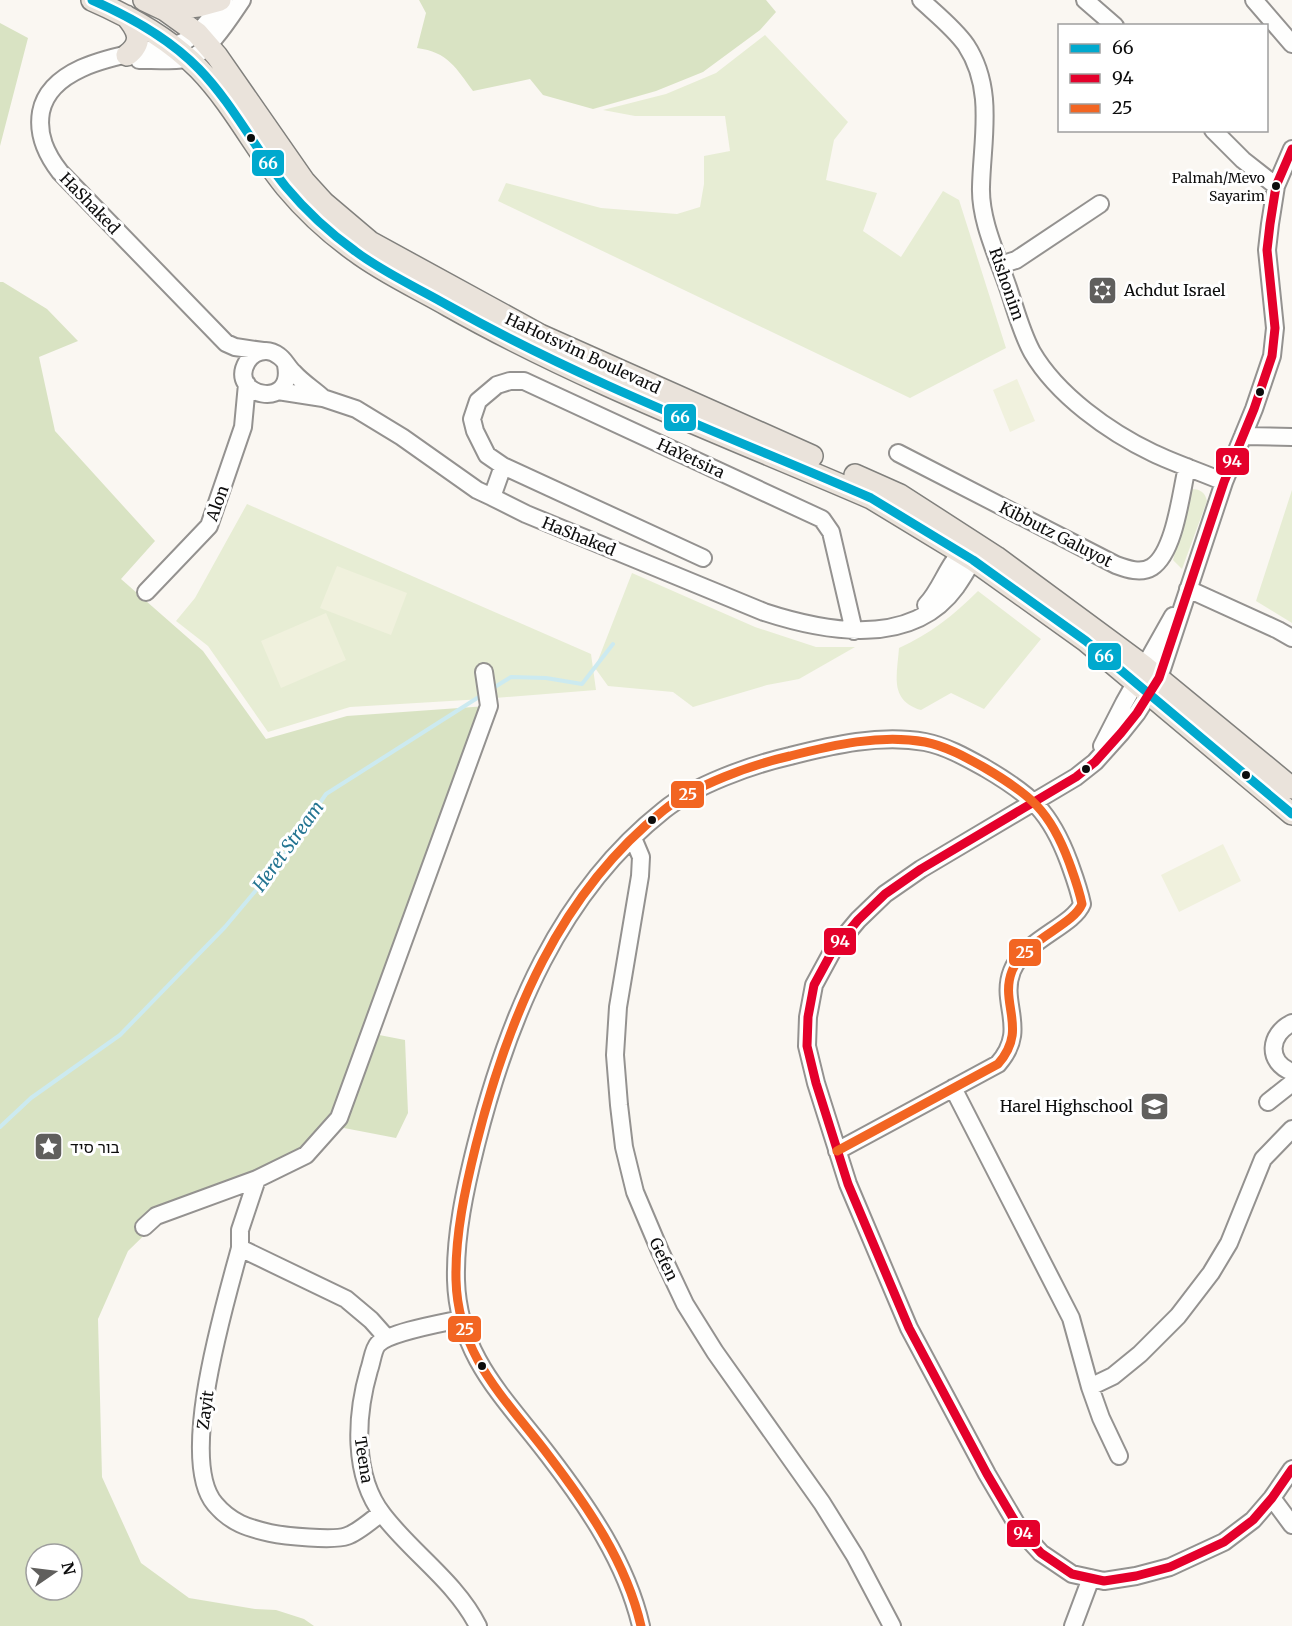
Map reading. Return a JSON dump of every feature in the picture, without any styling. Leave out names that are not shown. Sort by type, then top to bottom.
[{"type":"main road","name":"HaHotsvim Boulevard","points":[[92,0],[126,15],[180,52],[219,93],[286,187],[325,227],[357,253],[523,346],[871,498],[970,552]]},
{"type":"main road","name":"HaHotsvim Boulevard","points":[[144,0],[165,10],[202,39],[304,181],[324,203],[370,242],[540,335],[900,495],[1086,641],[1147,680],[1292,788]]},
{"type":"main road","points":[[165,10],[190,8],[222,0]]},
{"type":"main road","points":[[126,15],[135,30],[138,42],[135,49],[127,55]]},
{"type":"main road","name":"HaHotsvim Boulevard","points":[[1147,680],[1292,814]]},
{"type":"street","points":[[202,39],[222,0]]},
{"type":"street","points":[[180,52],[188,40],[202,39],[242,0]]},
{"type":"street","name":"Rishonim","points":[[921,0],[966,45],[976,66],[986,123],[981,188],[983,204],[1000,265],[1031,350],[1050,379],[1108,428],[1153,453],[1224,482]]},
{"type":"street","points":[[1085,0],[1113,24]]},
{"type":"street","points":[[1254,0],[1292,44]]},
{"type":"street","name":"HaShaked","points":[[180,52],[127,55],[76,70],[61,80],[42,107],[40,128],[50,159],[226,343],[232,361],[246,381]]},
{"type":"street","name":"HaShaked","points":[[105,62],[180,52]]},
{"type":"street","points":[[1215,132],[1243,160],[1276,186]]},
{"type":"street","points":[[1292,149],[1276,186],[1268,250],[1275,328],[1272,356],[1224,482],[1187,592],[1147,680],[1095,762],[1076,777],[921,869],[885,894],[858,920],[833,950],[814,985],[808,1017],[807,1046],[848,1184],[909,1328],[987,1474],[1020,1530],[1041,1553],[1072,1574],[1104,1581],[1170,1567],[1224,1542],[1252,1520],[1272,1498],[1292,1469]]},
{"type":"street","points":[[1000,265],[1016,261],[1100,204]]},
{"type":"street","points":[[226,343],[235,347],[263,351],[277,354],[286,365],[286,380],[275,393],[258,393],[246,381],[246,364],[256,353],[263,351]]},
{"type":"street","name":"HaShaked","points":[[286,365],[323,398]]},
{"type":"street","name":"Alon","points":[[146,592],[209,526],[243,427],[246,381]]},
{"type":"street","name":"HaYetsira","points":[[703,558],[503,466],[487,454],[475,431],[472,419],[478,401],[497,385],[510,381],[524,381],[822,519],[831,532],[854,631]]},
{"type":"street","name":"HaShaked","points":[[275,393],[323,398],[356,409],[477,490],[526,514],[764,612],[812,626],[854,631]]},
{"type":"street","name":"Alon","points":[[243,427],[258,405],[275,393]]},
{"type":"street","points":[[1243,436],[1292,437]]},
{"type":"street","name":"Kibbutz Galuyot","points":[[898,453],[1116,565],[1128,570],[1141,571],[1152,567],[1162,556],[1169,542],[1187,467]]},
{"type":"street","points":[[492,497],[503,466]]},
{"type":"street","points":[[854,631],[873,630],[904,623],[944,600],[970,552]]},
{"type":"street","points":[[1187,592],[1292,638]]},
{"type":"street","points":[[144,1227],[156,1216],[257,1179],[306,1155],[339,1118],[489,706],[484,672]]},
{"type":"street","points":[[642,1626],[626,1581],[608,1543],[581,1500],[491,1383],[465,1335],[456,1282],[457,1254],[463,1206],[487,1102],[508,1039],[538,968],[555,936],[582,896],[610,862],[667,807],[732,774],[768,761],[824,747],[866,740],[928,742],[970,759],[1016,787],[1034,801],[1053,825],[1082,903],[1075,914],[1042,937],[1021,956],[1012,971],[1008,989],[1013,1033],[1009,1051],[998,1064],[837,1151]]},
{"type":"street","name":"Gefen","points":[[633,838],[640,857],[640,876],[618,1007],[615,1054],[624,1147],[635,1192],[685,1304],[715,1352],[822,1503],[855,1556],[892,1626]]},
{"type":"street","points":[[1292,1023],[1278,1033],[1273,1049],[1281,1066],[1292,1072]]},
{"type":"street","points":[[1268,1102],[1292,1083]]},
{"type":"street","points":[[953,1088],[1071,1317],[1090,1388],[1119,1456]]},
{"type":"street","points":[[1090,1388],[1113,1376],[1140,1354],[1185,1308],[1211,1274],[1229,1243],[1263,1159],[1292,1129]]},
{"type":"street","name":"Zayit","points":[[257,1179],[240,1230],[240,1248],[215,1344],[201,1433],[204,1482],[214,1503],[244,1527],[276,1534],[313,1538],[347,1536],[381,1514]]},
{"type":"street","points":[[240,1248],[346,1299],[371,1320],[387,1338],[461,1319]]},
{"type":"street","name":"Teena","points":[[387,1338],[376,1346],[361,1407],[359,1434],[368,1489],[381,1514],[455,1592],[478,1626]]},
{"type":"street","points":[[1272,1498],[1292,1525]]},
{"type":"street","points":[[1072,1626],[1091,1578]]},
{"type":"green space","points":[[419,0],[766,0],[776,12],[760,30],[703,72],[656,91],[593,109],[543,95],[530,79],[473,91],[456,68],[444,57],[417,48],[426,13]]},
{"type":"green space","points":[[0,23],[28,38],[0,146]]},
{"type":"green space","points":[[765,35],[848,122],[834,140],[826,180],[877,193],[863,231],[901,257],[943,191],[959,200],[1006,348],[910,398],[498,201],[506,183],[601,208],[677,214],[700,207],[704,184],[704,156],[730,151],[725,116],[635,116],[603,110],[666,94],[716,73]]},
{"type":"green space","points":[[0,282],[47,309],[78,341],[39,357],[55,431],[155,541],[121,579],[203,651],[266,739],[347,716],[487,706],[374,1034],[405,1040],[408,1113],[396,1138],[344,1128],[321,1143],[167,1213],[128,1251],[98,1319],[102,1477],[141,1563],[189,1598],[255,1609],[276,1610],[304,1619],[314,1626],[0,1626]]},
{"type":"green space","points":[[1017,379],[1035,421],[1010,432],[993,390]]},
{"type":"green space","points":[[1191,489],[1202,492],[1207,501],[1182,569],[1173,560]]},
{"type":"green space","points":[[1292,490],[1292,623],[1256,601]]},
{"type":"green space","points":[[247,504],[591,654],[596,690],[350,707],[268,732],[208,646],[176,621],[195,598]]},
{"type":"green space","points":[[337,566],[407,593],[391,635],[320,608]]},
{"type":"green space","points":[[632,573],[755,627],[816,647],[855,647],[799,679],[767,685],[693,707],[673,692],[608,686],[595,668]]},
{"type":"green space","points":[[978,591],[1041,639],[984,709],[951,693],[921,710],[911,706],[899,693],[897,686],[899,648],[921,637],[941,623]]},
{"type":"green space","points":[[326,613],[346,660],[281,688],[261,641]]},
{"type":"green space","points":[[1223,844],[1241,881],[1179,912],[1161,875]]},
{"type":"waterway","name":"Heret Stream","points":[[490,690],[511,677],[546,678],[582,684],[613,644]]},
{"type":"waterway","name":"Heret Stream","points":[[0,1127],[31,1098],[120,1035],[225,927],[279,863],[326,794],[482,695]]},
{"type":"transit line","name":"66","points":[[92,0],[149,29],[199,69],[223,97],[294,196],[327,229],[366,259],[500,334],[552,359],[658,408],[871,498],[973,560],[1086,641],[1292,814]]},
{"type":"transit line","name":"94","points":[[1292,149],[1276,186],[1267,250],[1275,328],[1272,356],[1254,409],[1224,482],[1159,678],[1137,713],[1095,762],[1076,777],[921,869],[885,894],[858,920],[833,950],[814,985],[808,1017],[807,1046],[816,1083],[848,1184],[909,1328],[987,1474],[1020,1530],[1041,1553],[1072,1574],[1104,1581],[1170,1567],[1224,1542],[1253,1520],[1292,1469]]},
{"type":"transit line","name":"25","points":[[641,1626],[626,1580],[604,1536],[564,1475],[487,1375],[465,1332],[459,1307],[456,1263],[462,1212],[476,1145],[504,1051],[522,1005],[567,919],[595,880],[627,843],[664,810],[707,784],[741,770],[775,760],[857,742],[891,739],[925,742],[964,756],[1015,787],[1037,806],[1062,844],[1075,877],[1082,904],[1069,919],[1027,951],[1012,971],[1009,995],[1013,1028],[1007,1051],[998,1064],[837,1151]]},
{"type":"place","name":"Palmah/Mevo Sayarim","points":[[1276,186]]},
{"type":"place","name":"Achdut Israel","points":[[1103,290]]},
{"type":"place","name":"Harel Highschool","points":[[1154,1106]]},
{"type":"place","name":"בור סיד","points":[[49,1147]]}]
